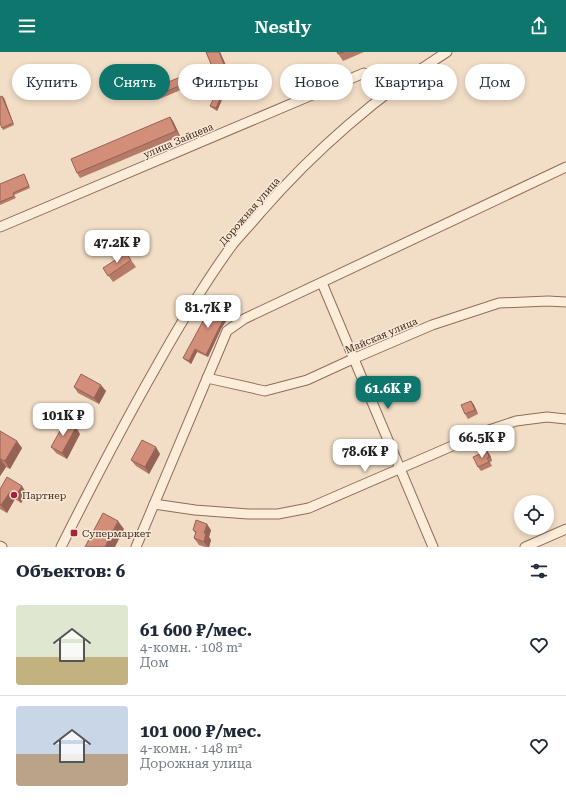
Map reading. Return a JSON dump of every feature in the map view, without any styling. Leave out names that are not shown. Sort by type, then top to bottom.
[{"type":"street","name":"Дорожная улица","points":[[61,547],[121,430],[171,340],[200,293],[234,243],[282,188],[322,149],[378,101],[447,52]]},
{"type":"street","name":"улица Зайцева","points":[[0,227],[361,74]]},
{"type":"street","points":[[136,547],[228,331],[244,319],[566,167]]},
{"type":"street","points":[[322,283],[355,358],[433,547]]},
{"type":"street","name":"Майская улица","points":[[207,378],[265,391],[307,380],[432,326],[499,303],[548,301],[566,302]]},
{"type":"street","points":[[154,504],[195,510],[248,514],[278,514],[309,508],[347,493],[489,430],[516,421],[547,417],[566,419]]},
{"type":"street","points":[[525,547],[566,529]]},
{"type":"building","points":[[206,52],[219,52],[224,64],[211,64]]},
{"type":"building","points":[[178,78],[178,86],[170,90],[170,81]]},
{"type":"building","points":[[2,96],[13,123],[2,128],[0,123],[0,97]]},
{"type":"building","points":[[213,100],[220,100],[216,108],[210,106]]},
{"type":"building","points":[[170,117],[176,131],[77,173],[71,159]]},
{"type":"building","points":[[24,174],[29,186],[13,193],[14,196],[0,202],[0,184]]},
{"type":"building","points":[[126,253],[131,260],[108,276],[103,268]]},
{"type":"building","points":[[215,299],[231,307],[206,355],[195,349],[189,361],[183,358]]},
{"type":"building","points":[[81,374],[101,385],[94,398],[74,387]]},
{"type":"building","points":[[471,401],[475,410],[465,414],[461,405]]},
{"type":"building","points":[[65,422],[76,427],[62,453],[51,447]]},
{"type":"building","points":[[0,431],[17,441],[5,461],[0,459]]},
{"type":"building","points":[[142,440],[156,447],[145,467],[131,460]]},
{"type":"building","points":[[487,451],[489,457],[487,458],[489,462],[478,467],[473,457]]},
{"type":"building","points":[[7,477],[22,486],[16,495],[10,492],[1,505],[0,489]]},
{"type":"building","points":[[103,513],[118,521],[105,547],[85,547]]},
{"type":"building","points":[[196,520],[207,524],[204,533],[206,533],[204,542],[194,538],[196,532],[193,530]]},
{"type":"place","name":"Партнер","points":[[14,495]]},
{"type":"place","name":"Супермаркет","points":[[74,533]]}]
